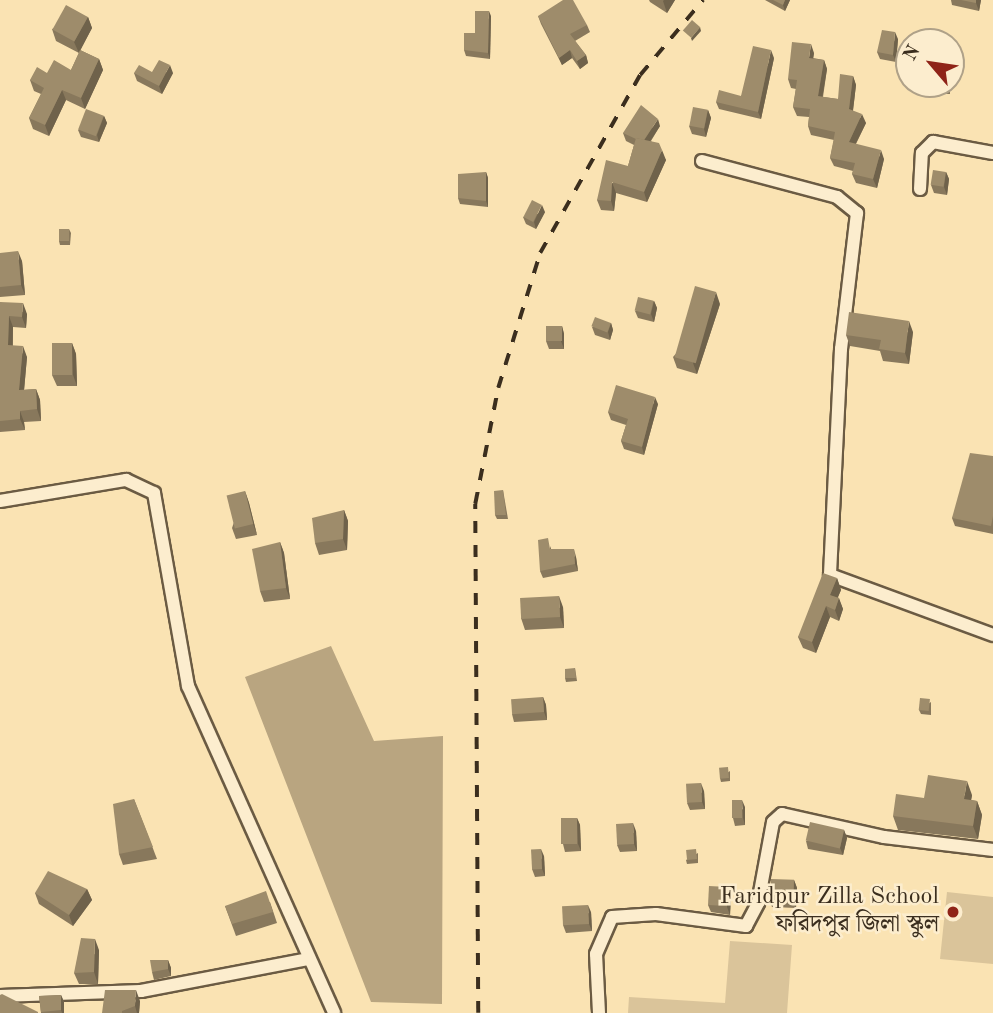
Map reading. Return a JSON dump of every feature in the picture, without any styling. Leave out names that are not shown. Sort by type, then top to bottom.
[{"type":"street","points":[[920,189],[922,153],[933,142],[993,153]]},
{"type":"street","points":[[702,161],[837,197],[857,213],[841,349],[830,575],[993,635]]},
{"type":"street","points":[[0,501],[126,480],[154,493],[188,685],[334,1013]]},
{"type":"street","points":[[599,1013],[596,954],[612,917],[656,914],[747,926],[758,903],[773,821],[782,814],[884,837],[993,850]]},
{"type":"street","points":[[0,996],[141,991],[309,959]]},
{"type":"shaded area","points":[[331,646],[374,741],[443,736],[442,1004],[371,1002],[245,677]]},
{"type":"shaded area","points":[[947,892],[993,897],[993,964],[940,959]]},
{"type":"shaded area","points":[[730,941],[792,945],[787,1013],[628,1013],[629,997],[725,1003]]},
{"type":"building","points":[[563,0],[573,0],[587,25],[570,34],[586,55],[577,61],[570,50],[559,58],[538,16]]},
{"type":"building","points":[[66,5],[88,17],[74,42],[52,29]]},
{"type":"building","points":[[475,11],[489,11],[488,53],[464,50],[464,33],[475,33]]},
{"type":"building","points":[[692,20],[700,27],[691,38],[683,31]]},
{"type":"building","points":[[882,30],[895,32],[893,55],[877,52]]},
{"type":"building","points":[[792,42],[811,44],[809,58],[824,60],[818,96],[838,99],[840,74],[853,76],[849,109],[862,114],[849,142],[881,150],[873,179],[852,174],[855,163],[830,158],[835,132],[808,126],[810,109],[793,107],[797,80],[788,79]]},
{"type":"building","points":[[753,46],[771,50],[758,112],[716,102],[719,90],[741,96]]},
{"type":"building","points":[[80,50],[99,59],[81,98],[62,90],[45,125],[29,118],[44,88],[30,80],[37,67],[47,73],[54,60],[71,70]]},
{"type":"building","points":[[159,60],[170,65],[159,86],[134,73],[139,65],[152,72]]},
{"type":"building","points":[[641,105],[658,119],[644,140],[623,133]]},
{"type":"building","points":[[693,107],[708,110],[704,129],[689,126]]},
{"type":"building","points":[[86,109],[104,116],[96,136],[78,130]]},
{"type":"building","points":[[636,138],[659,143],[662,150],[644,192],[612,182],[611,201],[597,200],[606,160],[628,166]]},
{"type":"building","points":[[933,170],[946,172],[943,187],[931,185]]},
{"type":"building","points":[[486,172],[486,201],[458,198],[458,174]]},
{"type":"building","points":[[532,200],[542,205],[533,222],[523,217]]},
{"type":"building","points":[[59,229],[69,229],[69,241],[59,241]]},
{"type":"building","points":[[18,251],[21,285],[0,287],[0,253]]},
{"type":"building","points":[[695,286],[716,292],[696,363],[675,357]]},
{"type":"building","points":[[638,297],[654,301],[650,314],[635,311]]},
{"type":"building","points":[[0,302],[23,303],[22,317],[9,316],[8,345],[23,346],[19,390],[36,389],[37,409],[20,411],[20,419],[0,421]]},
{"type":"building","points":[[849,312],[909,321],[905,353],[879,349],[881,340],[846,335]]},
{"type":"building","points":[[595,317],[611,323],[607,332],[591,326]]},
{"type":"building","points":[[546,326],[562,326],[562,341],[546,341]]},
{"type":"building","points":[[52,343],[72,343],[72,375],[52,375]]},
{"type":"building","points":[[616,385],[655,397],[642,447],[621,441],[628,419],[608,412]]},
{"type":"building","points":[[970,453],[993,456],[991,526],[952,518]]},
{"type":"building","points":[[503,490],[506,515],[495,515],[494,491]]},
{"type":"building","points":[[245,491],[253,524],[235,529],[227,496]]},
{"type":"building","points":[[344,510],[343,539],[315,543],[312,518]]},
{"type":"building","points":[[548,538],[550,549],[574,549],[575,564],[540,571],[538,540]]},
{"type":"building","points":[[280,542],[286,588],[260,591],[252,549]]},
{"type":"building","points":[[823,573],[837,578],[830,595],[839,598],[835,610],[826,606],[812,642],[798,637]]},
{"type":"building","points":[[559,596],[560,617],[521,619],[520,598]]},
{"type":"building","points":[[575,668],[576,678],[565,678],[565,669]]},
{"type":"building","points":[[543,697],[544,712],[512,714],[511,699]]},
{"type":"building","points":[[920,698],[930,699],[929,711],[919,710]]},
{"type":"building","points":[[728,767],[729,778],[720,779],[719,768]]},
{"type":"building","points":[[928,775],[967,781],[964,799],[977,801],[973,826],[893,816],[896,794],[924,798]]},
{"type":"building","points":[[701,783],[702,802],[687,803],[686,784]]},
{"type":"building","points":[[134,799],[153,847],[119,854],[113,804]]},
{"type":"building","points":[[732,800],[742,800],[742,818],[732,818]]},
{"type":"building","points":[[561,818],[577,818],[577,844],[561,844]]},
{"type":"building","points":[[810,822],[844,830],[840,848],[806,841]]},
{"type":"building","points":[[633,823],[634,844],[617,845],[616,824]]},
{"type":"building","points":[[541,849],[542,869],[532,869],[531,850]]},
{"type":"building","points":[[696,849],[697,859],[687,860],[686,850]]},
{"type":"building","points":[[48,871],[87,889],[69,915],[35,893]]},
{"type":"building","points":[[771,879],[794,880],[793,900],[770,899]]},
{"type":"building","points":[[709,886],[728,887],[727,906],[708,905]]},
{"type":"building","points":[[266,891],[273,912],[232,924],[225,906]]},
{"type":"building","points":[[588,905],[589,924],[563,925],[562,906]]},
{"type":"building","points":[[81,938],[95,939],[94,972],[74,973]]},
{"type":"building","points":[[150,960],[168,960],[168,969],[152,972]]},
{"type":"building","points":[[105,990],[136,990],[135,1006],[122,1013],[102,1013]]},
{"type":"building","points":[[2,994],[38,1012],[38,1013],[0,1013]]},
{"type":"building","points":[[61,995],[61,1010],[41,1012],[39,996]]},
{"type":"railway","points":[[478,1013],[475,504],[498,388],[540,253],[640,75],[703,0]]},
{"type":"place","name":"Faridpur Zilla School ফরিদপুর জিলা স্কুল","points":[[953,912]]}]
